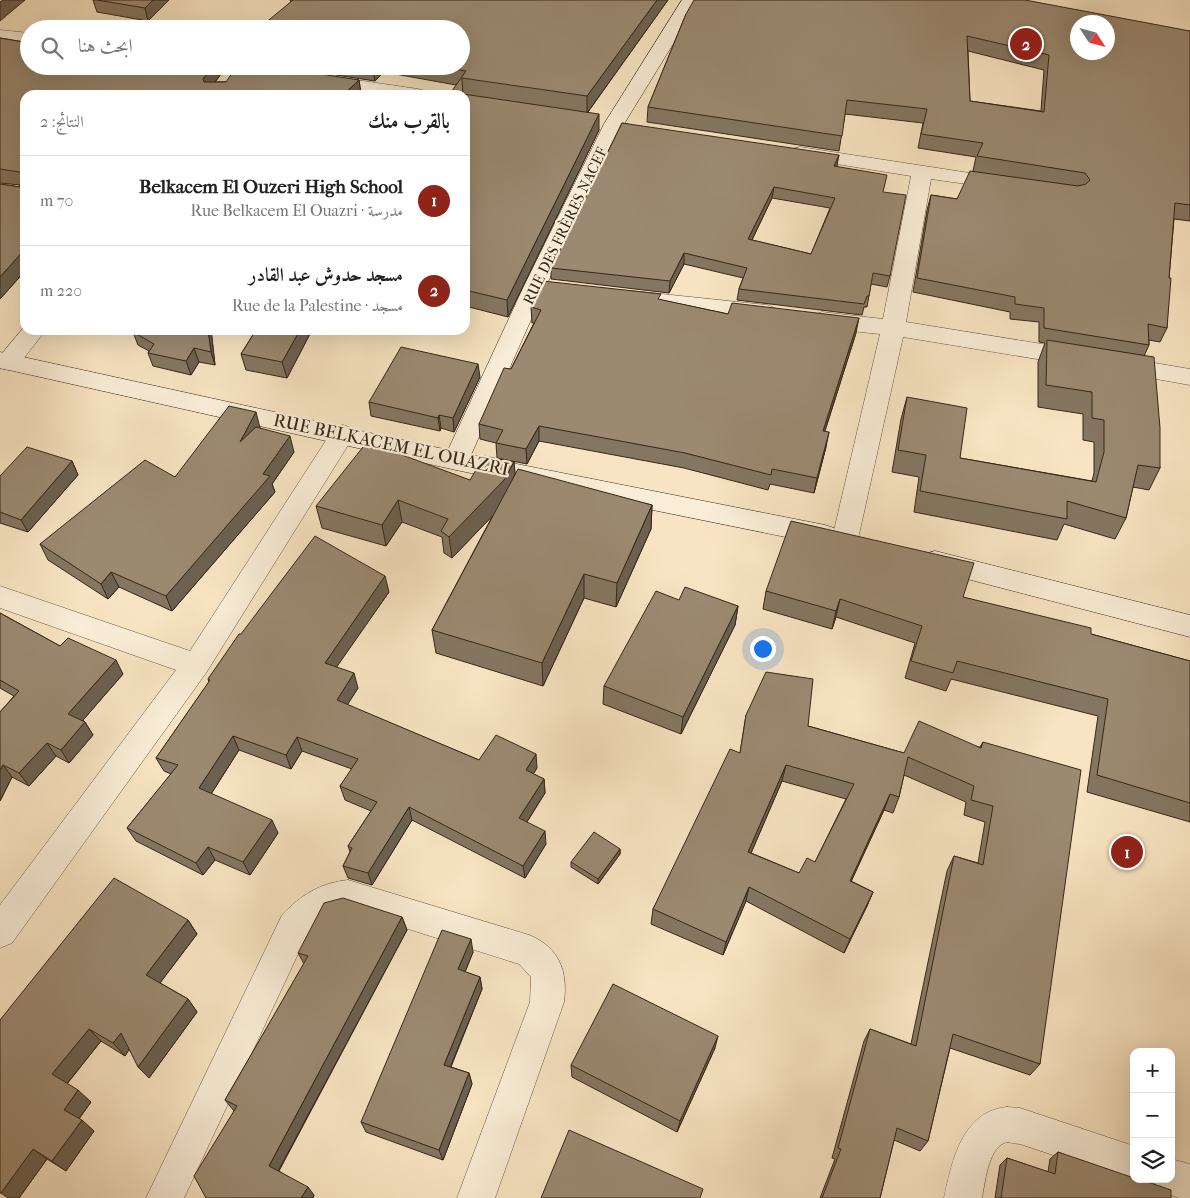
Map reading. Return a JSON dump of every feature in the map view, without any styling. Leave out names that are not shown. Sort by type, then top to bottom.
[{"type":"street","name":"RUE DES FRÈRES NACEF","points":[[456,460],[545,287],[614,124],[690,0]]},
{"type":"street","points":[[0,35],[20,38]]},
{"type":"street","points":[[304,78],[384,90]]},
{"type":"street","points":[[778,150],[1016,185]]},
{"type":"street","points":[[893,328],[922,172]]},
{"type":"street","points":[[612,295],[893,328],[1190,377]]},
{"type":"street","name":"RUE BELKACEM EL OUAZRI","points":[[4,361],[456,460],[854,542],[893,328]]},
{"type":"street","points":[[4,361],[29,335]]},
{"type":"street","points":[[0,932],[196,665],[343,434]]},
{"type":"street","points":[[913,556],[1190,626]]},
{"type":"street","points":[[0,597],[196,665]]},
{"type":"street","points":[[165,1198],[294,926],[318,902],[333,896],[348,895],[529,951],[542,962],[548,973],[547,1002],[476,1198]]},
{"type":"street","points":[[963,1198],[971,1162],[978,1145],[989,1132],[1003,1125],[1020,1126],[1130,1163]]},
{"type":"street","points":[[1175,1178],[1190,1183]]},
{"type":"building","points":[[97,0],[153,0],[145,8]]},
{"type":"building","points":[[293,0],[657,0],[587,96],[462,78],[463,90],[453,90],[463,75],[470,75],[470,20],[269,20]]},
{"type":"building","points":[[694,0],[1025,0],[1105,15],[1070,15],[1070,60],[1115,60],[1115,17],[1190,31],[1190,205],[1175,203],[1167,328],[1148,324],[1149,345],[1044,328],[1044,308],[1015,304],[1015,297],[917,278],[931,195],[957,199],[970,171],[1078,186],[1086,184],[1090,180],[1085,173],[977,156],[983,143],[921,134],[927,109],[847,100],[842,136],[648,107],[686,14]],"holes":[[[967,36],[1049,55],[1044,112],[970,101]]]},
{"type":"building","points":[[0,38],[20,41],[20,75],[206,75],[203,79],[204,82],[226,82],[231,75],[327,75],[359,80],[348,90],[20,90],[20,172],[0,169]]},
{"type":"building","points":[[470,95],[599,114],[507,300],[470,291]]},
{"type":"building","points":[[622,123],[839,155],[834,166],[887,175],[883,192],[906,195],[890,276],[873,273],[869,296],[867,296],[864,304],[739,289],[747,268],[684,253],[670,281],[551,268]],"holes":[[[774,187],[835,198],[811,254],[748,239]]]},
{"type":"building","points":[[0,184],[20,187],[20,255],[0,277]]},
{"type":"building","points":[[543,281],[661,294],[658,299],[728,314],[732,303],[859,318],[823,431],[829,432],[817,478],[772,469],[771,475],[685,453],[539,426],[526,449],[496,443],[503,430],[479,424],[504,368],[511,369],[541,310],[531,307]]},
{"type":"building","points":[[138,335],[209,335],[211,352],[194,348],[186,361],[148,353],[154,344]]},
{"type":"building","points":[[253,335],[297,335],[282,362],[241,354]]},
{"type":"building","points":[[1047,340],[1154,357],[1160,428],[1160,468],[1138,465],[1126,518],[1067,501],[1067,519],[920,491],[926,455],[898,450],[907,397],[967,408],[960,458],[1096,482],[1104,452],[1104,420],[1092,418],[1092,392],[1046,385]]},
{"type":"building","points":[[401,347],[478,364],[453,418],[439,415],[438,418],[369,402]]},
{"type":"building","points":[[229,406],[256,412],[240,442],[256,427],[290,436],[263,474],[270,476],[166,596],[111,572],[101,584],[40,544],[145,460],[175,477]]},
{"type":"building","points":[[367,442],[470,480],[484,456],[514,462],[504,480],[449,537],[441,531],[448,519],[398,500],[382,525],[316,506]]},
{"type":"building","points":[[27,447],[72,461],[21,520],[0,512],[0,476]]},
{"type":"building","points":[[518,469],[652,505],[617,583],[584,574],[542,663],[432,630]]},
{"type":"building","points":[[791,521],[974,563],[963,597],[1091,628],[1091,634],[1190,661],[1190,803],[1097,775],[1108,699],[957,661],[953,673],[911,661],[922,626],[840,599],[836,611],[766,591]]},
{"type":"building","points":[[315,536],[385,576],[325,663],[354,673],[337,700],[479,760],[496,735],[536,754],[526,770],[544,779],[519,818],[545,831],[523,866],[409,807],[368,873],[343,866],[352,848],[348,846],[377,802],[340,786],[358,759],[297,737],[286,755],[233,736],[199,788],[272,820],[243,862],[208,847],[196,863],[127,828],[178,765],[156,758],[239,634],[241,634]]},
{"type":"building","points":[[685,587],[738,606],[683,717],[604,686],[656,591],[679,600]]},
{"type":"building","points":[[0,613],[60,646],[68,638],[116,660],[68,714],[85,722],[61,750],[47,743],[19,773],[3,765],[0,770],[0,712],[19,691],[0,680]]},
{"type":"building","points":[[766,672],[813,679],[808,726],[904,753],[919,721],[981,748],[983,742],[1081,770],[1040,1064],[953,1034],[928,1141],[897,1128],[880,1198],[822,1198],[841,1149],[838,1148],[870,1029],[916,1046],[954,856],[983,865],[993,806],[971,800],[974,786],[908,757],[899,797],[890,794],[850,881],[873,892],[850,939],[749,887],[726,942],[653,909],[730,749],[740,753],[746,715]],"holes":[[[786,765],[854,784],[815,862],[807,858],[799,873],[748,852]]]},
{"type":"building","points":[[594,832],[620,849],[598,879],[571,862]]},
{"type":"building","points":[[114,878],[188,920],[146,975],[188,999],[138,1067],[121,1033],[113,1043],[89,1029],[52,1074],[78,1090],[64,1110],[82,1120],[52,1161],[33,1149],[0,1193],[0,1020]]},
{"type":"building","points":[[343,898],[402,917],[269,1166],[308,1187],[301,1198],[206,1198],[194,1176],[237,1106],[225,1100],[308,956],[298,953],[324,903]]},
{"type":"building","points":[[442,930],[471,939],[458,969],[480,977],[444,1065],[469,1073],[439,1150],[361,1122]]},
{"type":"building","points":[[613,984],[718,1036],[680,1121],[571,1065]]},
{"type":"building","points":[[569,1130],[703,1189],[700,1198],[541,1198]]},
{"type":"building","points":[[1058,1152],[1130,1177],[1130,1183],[1151,1183],[1171,1190],[1171,1198],[1001,1198],[1007,1158],[1055,1174]]},
{"type":"place","name":"مسجد حدوش عبد القادر","points":[[1026,44]]},
{"type":"place","name":"Belkacem El Ouzeri High School","points":[[1127,852]]}]
